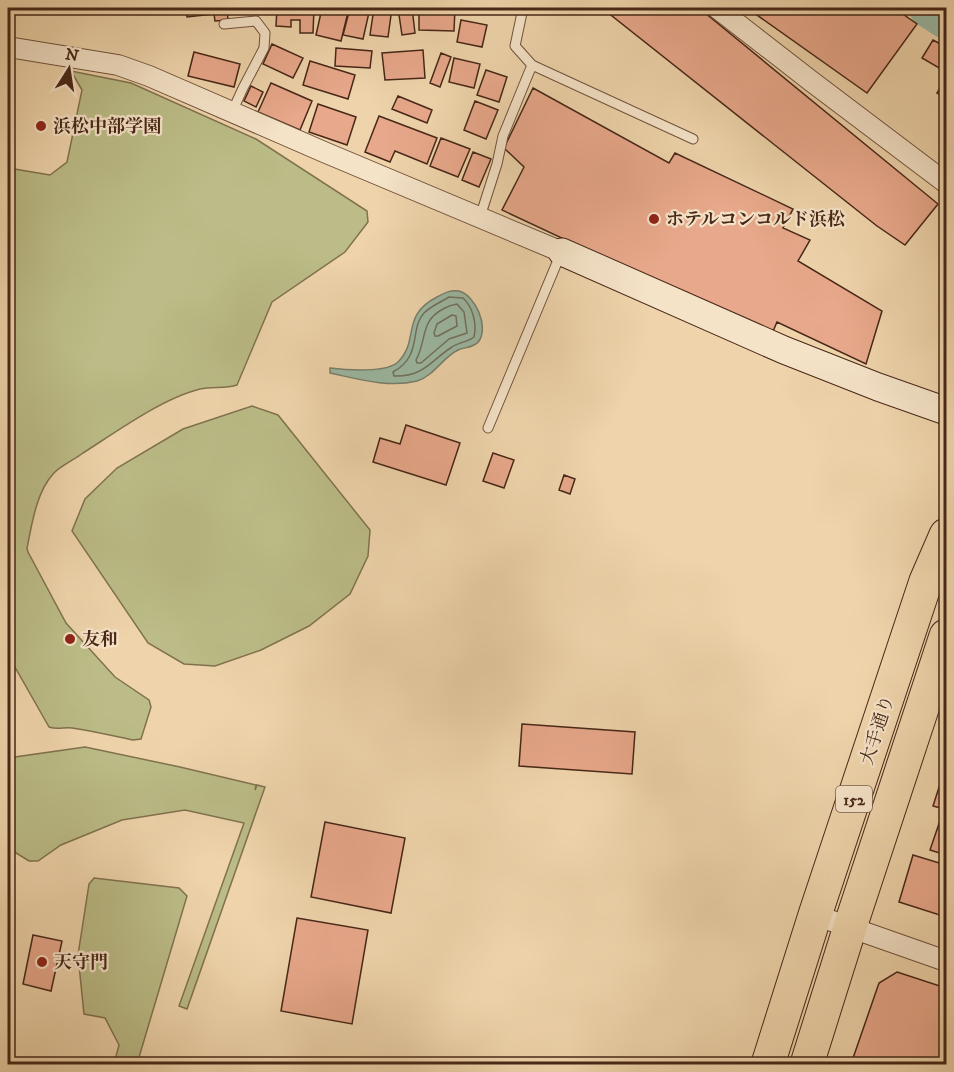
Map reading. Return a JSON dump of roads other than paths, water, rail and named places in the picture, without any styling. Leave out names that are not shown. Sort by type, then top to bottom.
[{"type":"highway","name":"大手通り","points":[[768,1065],[815,915],[926,581],[946,535]]},
{"type":"highway","name":"大手通り","points":[[807,1065],[946,636]]},
{"type":"street","points":[[717,8],[946,183]]},
{"type":"street","points":[[8,47],[118,65],[149,76],[562,252],[784,350],[946,411]]},
{"type":"street","points":[[815,915],[946,961]]},
{"type":"lane","points":[[523,8],[515,46],[532,65],[693,139]]},
{"type":"lane","points":[[224,24],[256,21],[265,33],[264,48],[232,112]]},
{"type":"lane","points":[[480,217],[497,164],[503,136],[532,65]]},
{"type":"lane","points":[[488,428],[562,252]]},
{"type":"water","points":[[459,291],[470,298],[479,312],[482,335],[477,343],[453,353],[423,379],[395,384],[330,373],[330,368],[366,370],[385,368],[398,362],[408,345],[418,312],[442,294]]},
{"type":"waterway","points":[[929,8],[946,19]]},
{"type":"place","name":"浜松中部学園","points":[[41,126]]},
{"type":"place","name":"ホテルコンコルド浜松","points":[[654,219]]},
{"type":"place","name":"友和","points":[[70,639]]},
{"type":"place","name":"天守門","points":[[42,962]]}]
